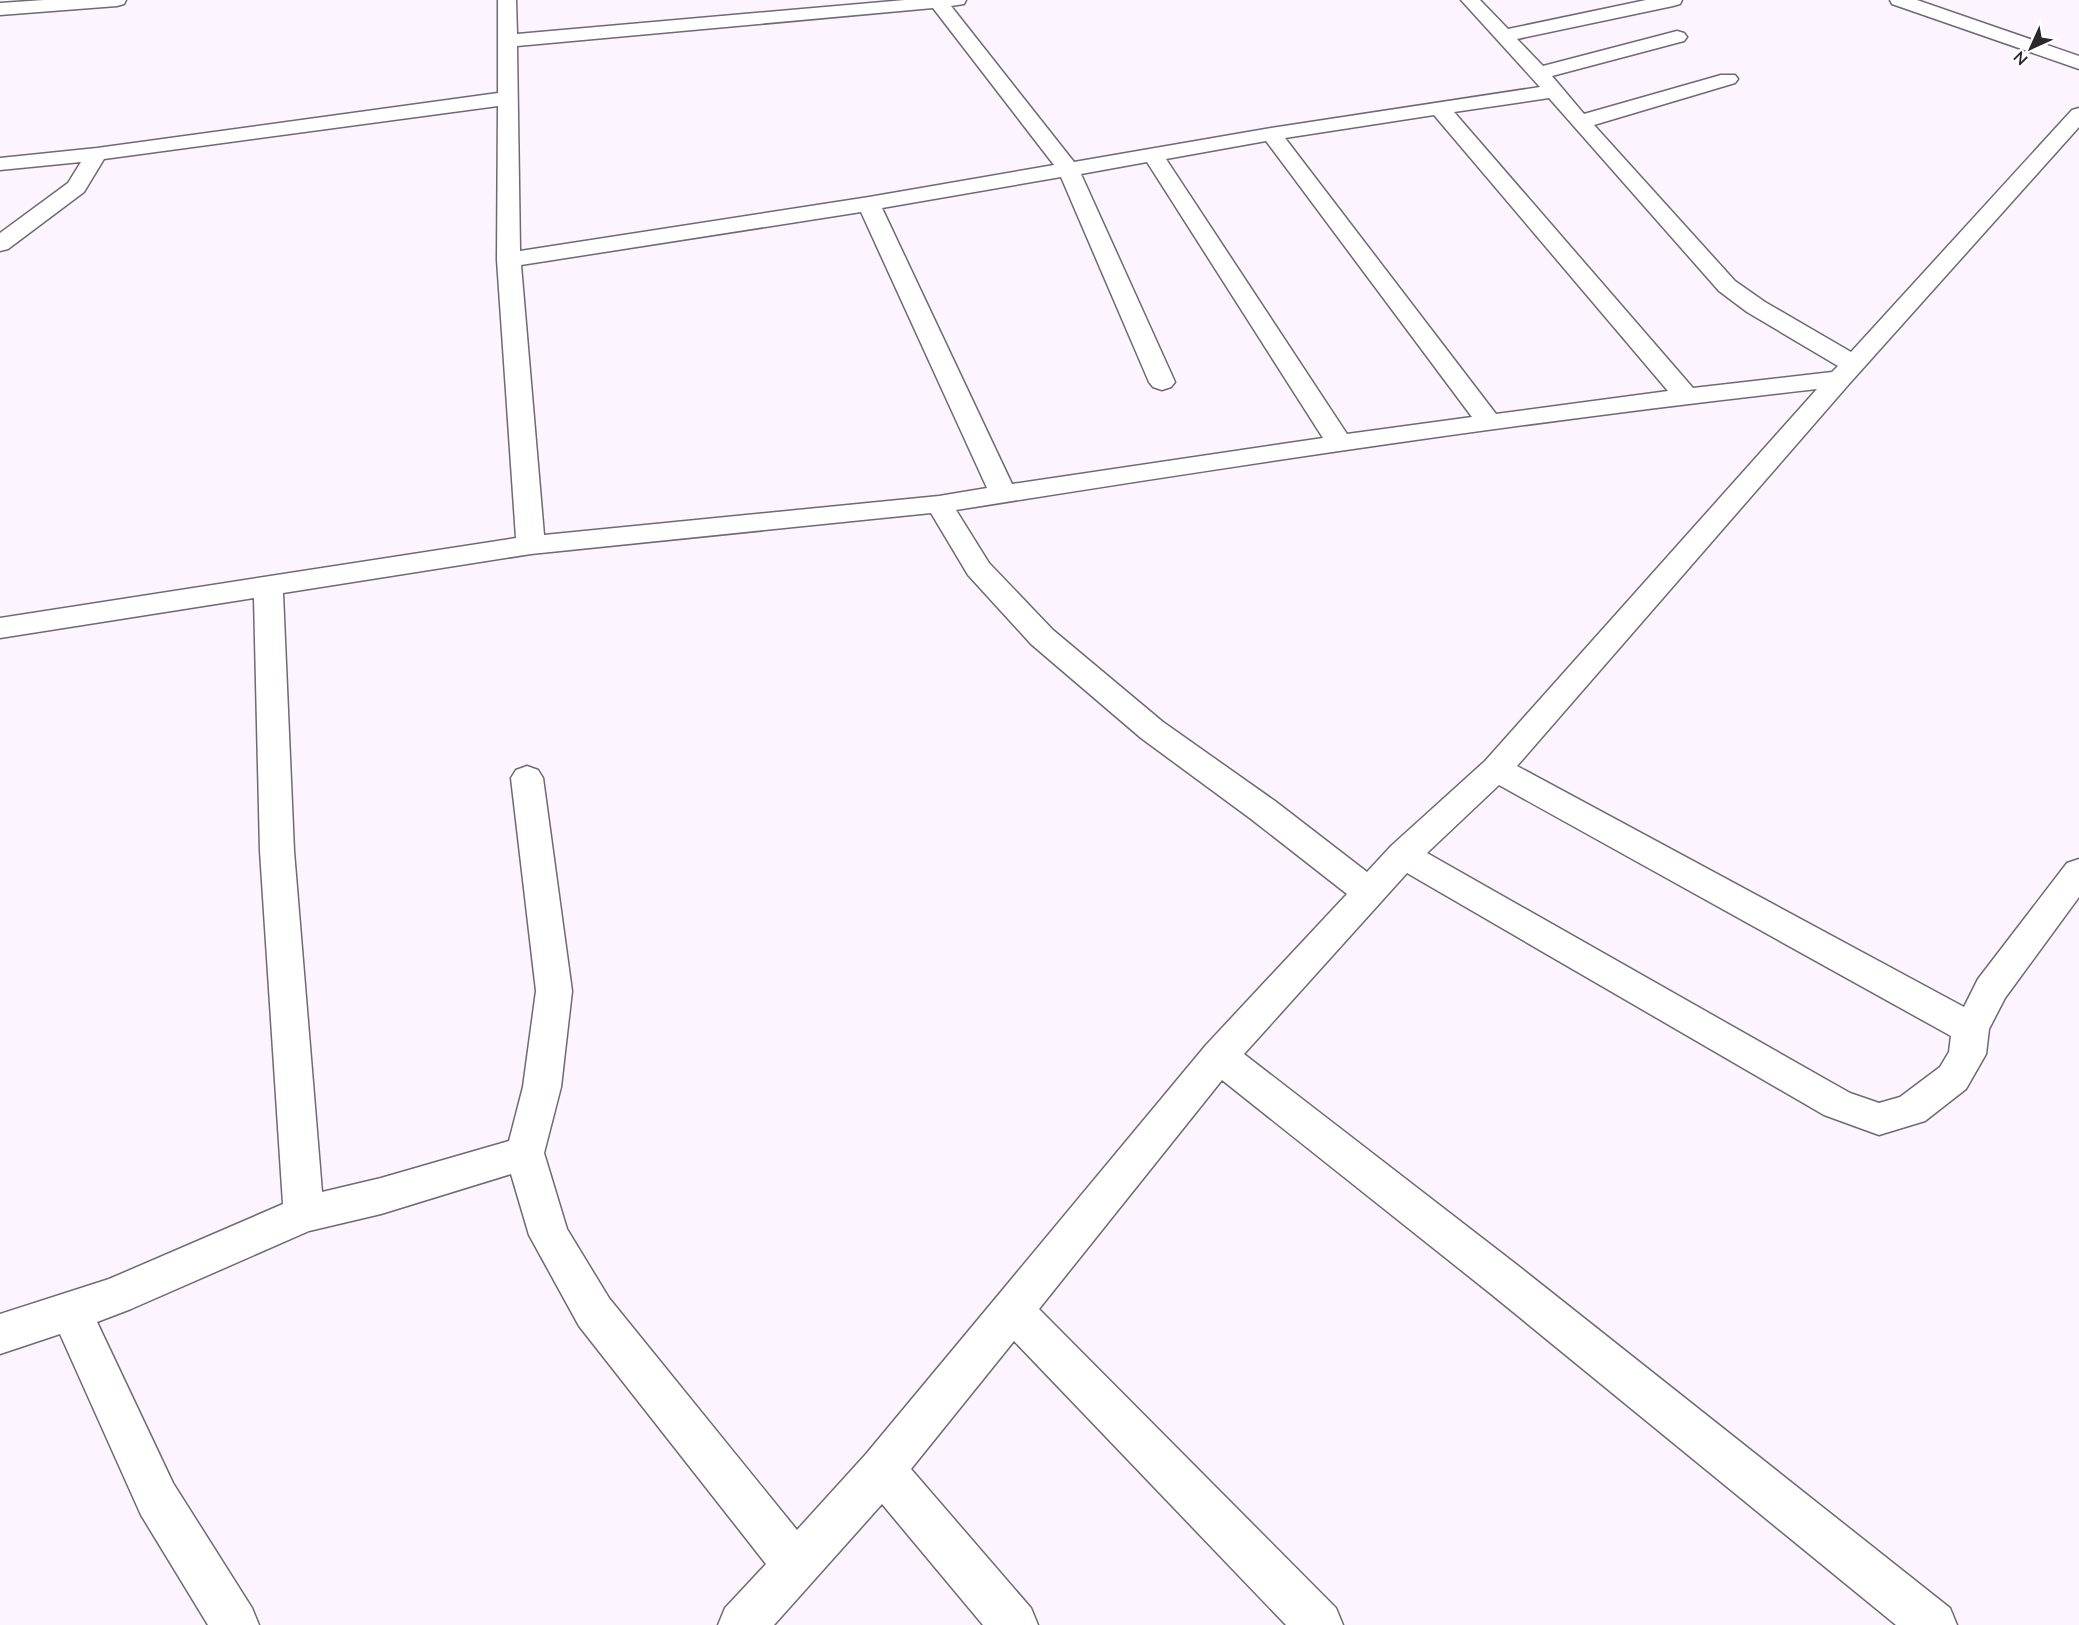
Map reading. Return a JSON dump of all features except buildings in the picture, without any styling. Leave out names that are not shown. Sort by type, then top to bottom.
[{"type":"street","points":[[0,9],[117,0]]},
{"type":"street","points":[[507,0],[509,260],[531,545]]},
{"type":"street","points":[[1470,0],[1539,73],[1580,122],[1727,285],[1847,371]]},
{"type":"street","points":[[1502,36],[1673,0]]},
{"type":"street","points":[[1899,0],[2079,63]]},
{"type":"street","points":[[508,41],[947,1],[1069,170],[1162,382]]},
{"type":"street","points":[[1539,73],[1677,37]]},
{"type":"street","points":[[1580,122],[1728,79]]},
{"type":"street","points":[[509,260],[869,204],[1271,134],[1553,91]]},
{"type":"street","points":[[0,164],[97,154],[509,98]]},
{"type":"street","points":[[1438,108],[1686,396]]},
{"type":"street","points":[[742,1625],[882,1470],[1011,1309],[1220,1056],[1403,855],[1496,769],[1847,371],[2079,114]]},
{"type":"street","points":[[1271,134],[1490,424]]},
{"type":"street","points":[[0,244],[76,187],[97,154]]},
{"type":"street","points":[[1154,156],[1340,444]]},
{"type":"street","points":[[869,204],[1003,494]]},
{"type":"street","points":[[0,628],[531,545],[939,504],[1847,371]]},
{"type":"street","points":[[939,504],[978,569],[1042,636],[1152,730],[1263,810],[1368,892]]},
{"type":"street","points":[[268,585],[277,850],[304,1214]]},
{"type":"street","points":[[1496,769],[1971,1029]]},
{"type":"street","points":[[527,778],[554,991],[542,1087],[525,1153],[549,1235],[594,1312],[795,1564]]},
{"type":"street","points":[[1403,855],[1837,1104],[1879,1119],[1911,1110],[1953,1078],[1967,1054],[1971,1029],[1991,989],[2079,872]]},
{"type":"street","points":[[1220,1056],[1506,1281],[1933,1625]]},
{"type":"street","points":[[0,1334],[116,1296],[304,1214],[381,1196],[525,1153]]},
{"type":"street","points":[[1011,1309],[1319,1625]]},
{"type":"street","points":[[70,1310],[157,1499],[236,1625]]},
{"type":"street","points":[[882,1470],[1014,1625]]}]
